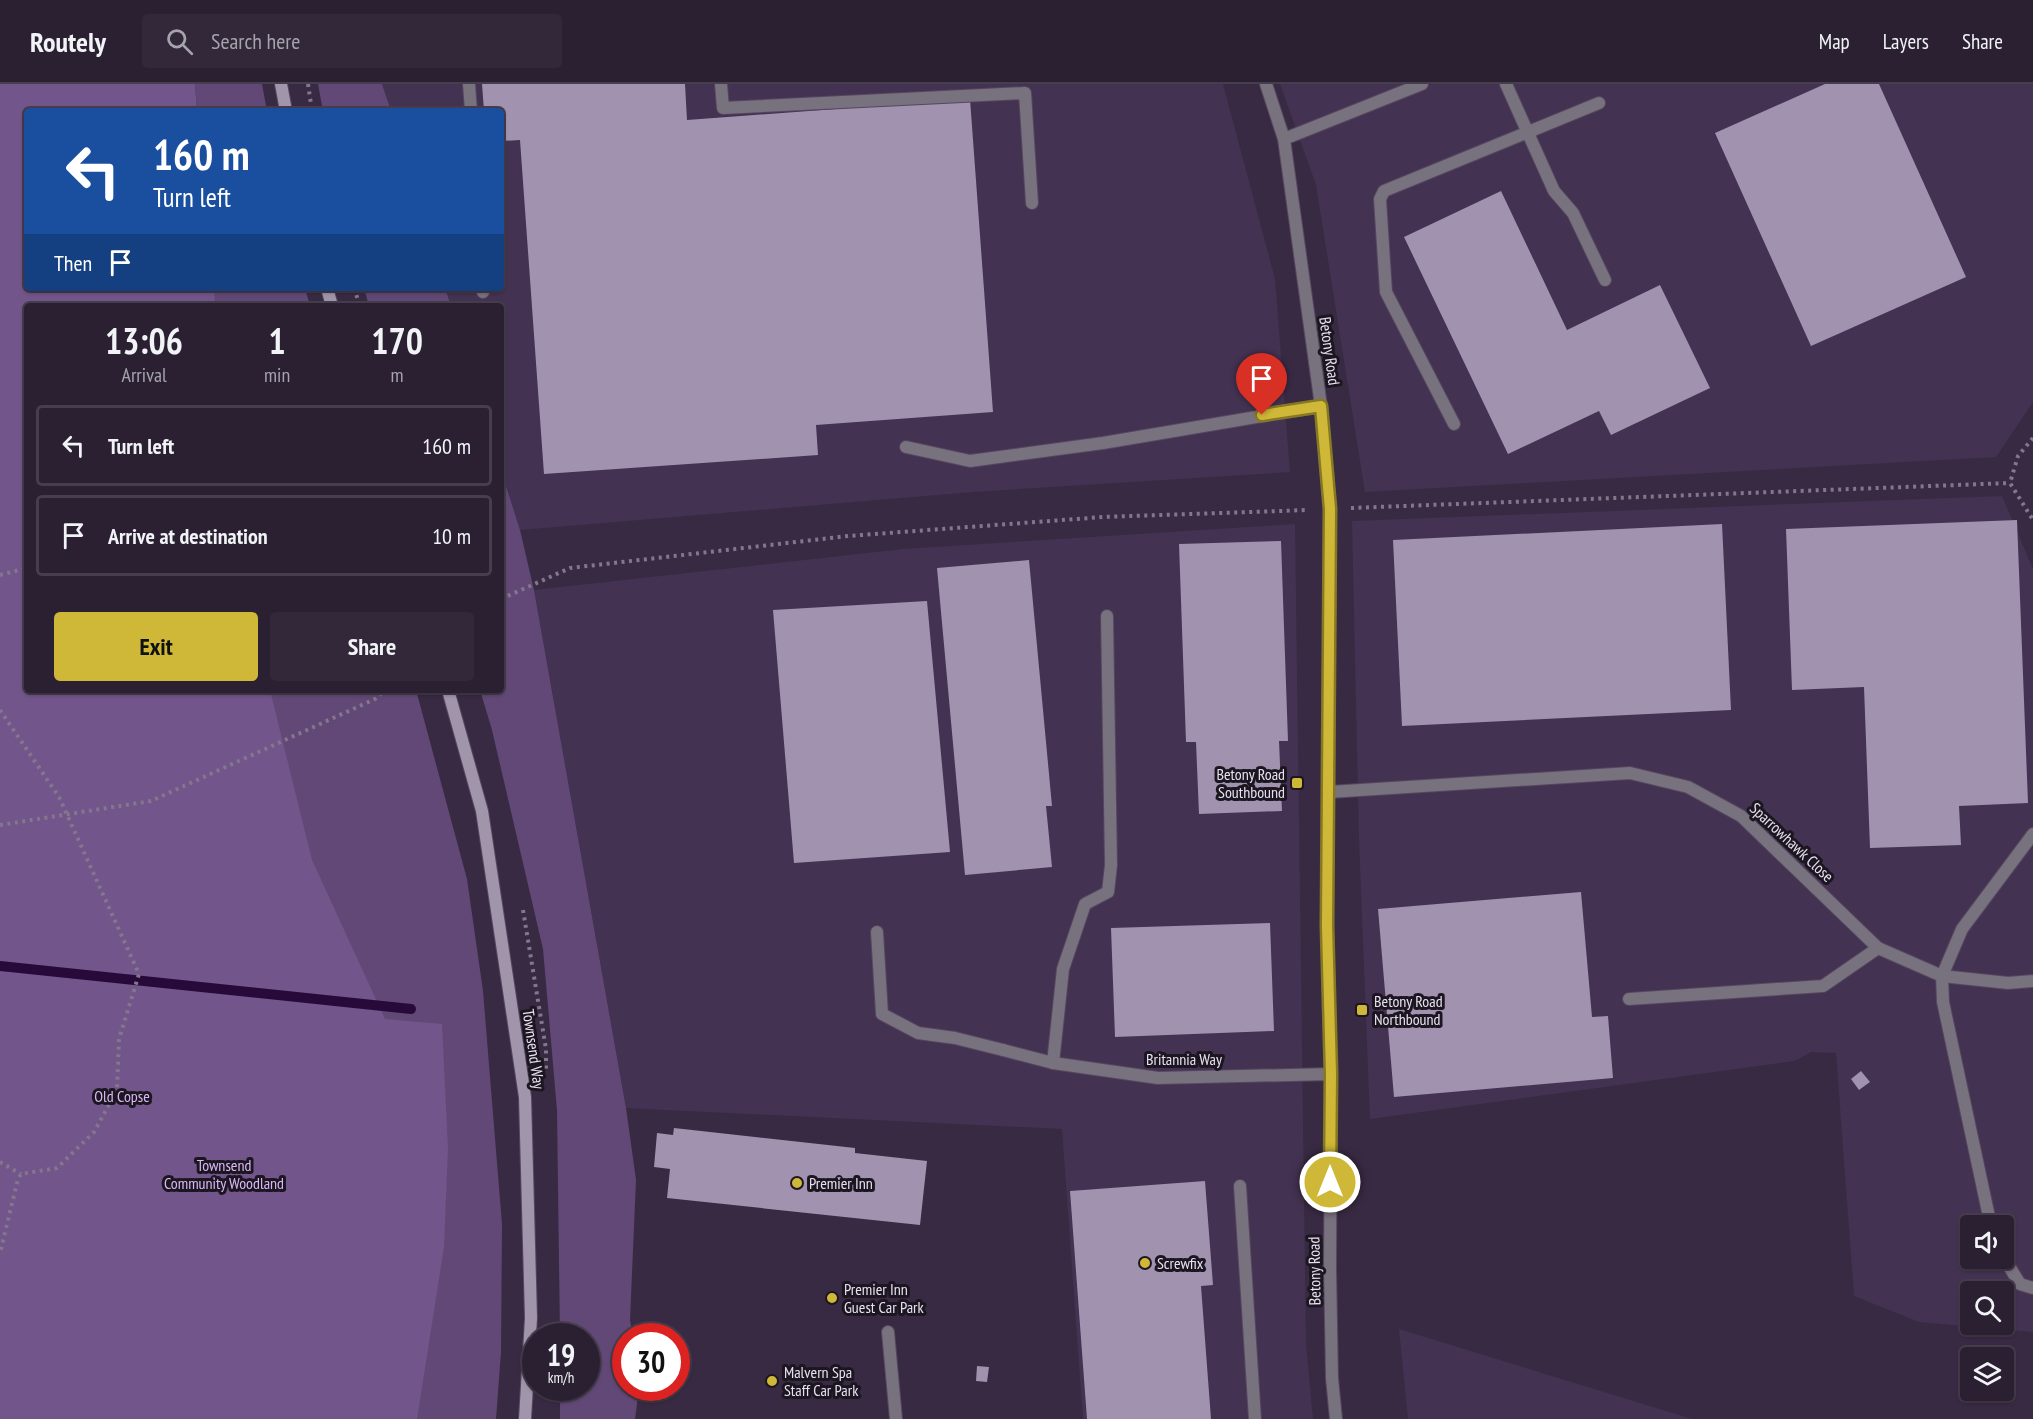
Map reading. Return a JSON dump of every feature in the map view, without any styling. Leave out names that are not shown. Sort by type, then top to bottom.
[{"type":"main road","points":[[281,84],[285,108]]},
{"type":"main road","name":"Townsend Way","points":[[449,693],[482,812],[525,1097],[531,1318],[525,1419]]},
{"type":"street","points":[[469,84],[471,108]]},
{"type":"street","points":[[721,84],[723,108],[1026,93],[1032,203]]},
{"type":"street","name":"Betony Road","points":[[1266,84],[1284,139],[1321,406],[1330,509],[1327,926],[1331,1074],[1332,1378],[1336,1419]]},
{"type":"street","points":[[1284,139],[1422,84]]},
{"type":"street","points":[[1506,84],[1554,191],[1573,213],[1605,280]]},
{"type":"street","points":[[1454,424],[1386,292],[1380,200],[1384,191],[1599,103]]},
{"type":"street","points":[[906,447],[970,461],[1103,443],[1321,406]]},
{"type":"street","points":[[1053,1063],[1063,969],[1085,904],[1108,892],[1111,865],[1107,616]]},
{"type":"street","name":"Sparrowhawk Close","points":[[1329,792],[1630,773],[1688,787],[1742,816],[1878,948],[1942,976],[2008,983],[2033,981]]},
{"type":"street","points":[[1989,1215],[1943,1002],[1942,976],[1962,929],[2033,834]]},
{"type":"street","name":"Britannia Way","points":[[877,932],[882,1014],[918,1033],[955,1038],[1053,1063],[1158,1078],[1331,1074]]},
{"type":"street","points":[[1629,999],[1823,986],[1878,948]]},
{"type":"street","points":[[1240,1186],[1255,1419]]},
{"type":"street","points":[[2011,1269],[2020,1284],[2033,1288]]},
{"type":"street","points":[[888,1332],[896,1419]]},
{"type":"path","points":[[308,84],[312,108]]},
{"type":"path","points":[[2033,438],[2018,456],[2010,483],[2033,520]]},
{"type":"path","points":[[504,598],[570,567],[848,536],[1103,517],[2010,483]]},
{"type":"path","points":[[0,575],[24,569]]},
{"type":"path","points":[[0,825],[151,801],[375,699],[382,693]]},
{"type":"path","points":[[0,710],[68,814],[139,974],[119,1039],[117,1090],[94,1132],[57,1168],[20,1176],[0,1162]]},
{"type":"path","points":[[0,1252],[20,1176]]},
{"type":"shaded area","points":[[382,84],[1223,84],[1275,279],[1290,472],[973,492],[520,530],[504,479],[504,303],[450,303],[446,291],[504,291],[504,108],[390,108]]},
{"type":"shaded area","points":[[1280,84],[2033,84],[2033,402],[1996,457],[1365,492],[1316,185]]},
{"type":"shaded area","points":[[2002,496],[2033,569],[2033,1332],[2014,1330],[2014,1281],[1960,1281],[1960,1326],[1919,1322],[1854,1296],[1836,1053],[1811,1052],[1795,1061],[1370,1119],[1359,840],[1352,521]]},
{"type":"shaded area","points":[[1295,524],[1306,1343],[1313,1419],[1083,1419],[1062,1129],[626,1108],[534,590],[903,549]]},
{"type":"shaded area","points":[[1399,1329],[1692,1419],[1408,1419]]},
{"type":"green space","name":"Townsend Community Woodland","points":[[0,84],[24,108],[24,291],[306,291],[309,303],[24,303],[24,693],[417,693],[467,879],[483,991],[502,1224],[501,1352],[496,1419],[0,1419]]},
{"type":"green space","name":"Townsend Community Woodland","points":[[0,84],[195,84],[197,108],[24,108],[24,291],[214,291],[215,303],[24,303],[24,693],[271,693],[312,860],[385,1019],[442,1024],[448,1149],[444,1247],[417,1419],[0,1419]]},
{"type":"green space","points":[[195,84],[262,84],[266,108],[197,108]]},
{"type":"green space","points":[[318,84],[382,84],[390,108],[322,108]]},
{"type":"green space","points":[[365,291],[446,291],[450,303],[368,303]]},
{"type":"green space","points":[[504,479],[520,530],[534,590],[626,1108],[636,1180],[631,1323],[612,1323],[612,1401],[637,1401],[635,1419],[560,1419],[560,1401],[600,1401],[600,1323],[560,1323],[557,1110],[543,949],[492,730],[481,693],[504,693]]},
{"type":"building","points":[[482,84],[685,84],[687,120],[970,99],[993,412],[816,425],[818,455],[544,474],[520,140],[504,141],[504,108],[484,108]]},
{"type":"building","points":[[1825,84],[1879,84],[1966,277],[1811,346],[1715,133]]},
{"type":"building","points":[[1501,191],[1567,330],[1660,285],[1710,388],[1611,435],[1599,411],[1508,454],[1404,237]]},
{"type":"building","points":[[2017,520],[2028,803],[1959,806],[1961,845],[1870,848],[1864,687],[1792,690],[1786,529]]},
{"type":"building","points":[[1722,524],[1731,710],[1402,726],[1393,540]]},
{"type":"building","points":[[1281,541],[1288,741],[1279,741],[1282,811],[1199,814],[1196,742],[1186,742],[1179,544]]},
{"type":"building","points":[[1029,560],[1052,806],[1046,806],[1052,867],[965,875],[937,568]]},
{"type":"building","points":[[927,601],[950,852],[794,863],[773,610]]},
{"type":"building","points":[[1581,892],[1592,1017],[1608,1016],[1613,1078],[1394,1097],[1378,909]]},
{"type":"building","points":[[1270,923],[1274,1031],[1115,1037],[1111,928]]},
{"type":"building","points":[[1861,1071],[1870,1082],[1859,1090],[1851,1079]]},
{"type":"building","name":"Premier Inn","points":[[674,1128],[855,1148],[855,1153],[927,1161],[920,1225],[667,1198],[670,1169],[654,1167],[657,1133],[673,1135]]},
{"type":"building","points":[[1205,1181],[1213,1285],[1201,1286],[1211,1419],[1087,1419],[1070,1191]]},
{"type":"building","points":[[977,1366],[989,1367],[987,1382],[976,1381]]},
{"type":"waterway","points":[[0,966],[411,1009]]},
{"type":"place","name":"Betony Road Southbound","points":[[1297,783]]},
{"type":"place","name":"Betony Road Northbound","points":[[1362,1010]]},
{"type":"place","name":"Premier Inn","points":[[797,1183]]},
{"type":"place","name":"Screwfix","points":[[1145,1263]]},
{"type":"place","name":"Premier Inn Guest Car Park","points":[[832,1298]]},
{"type":"place","name":"Malvern Spa Staff Car Park","points":[[772,1381]]},
{"type":"route","points":[[1262,415],[1321,406],[1330,509],[1327,926],[1331,1074],[1330,1182]]},
{"type":"park label","name":"Old Copse","points":[[122,1096]]}]
